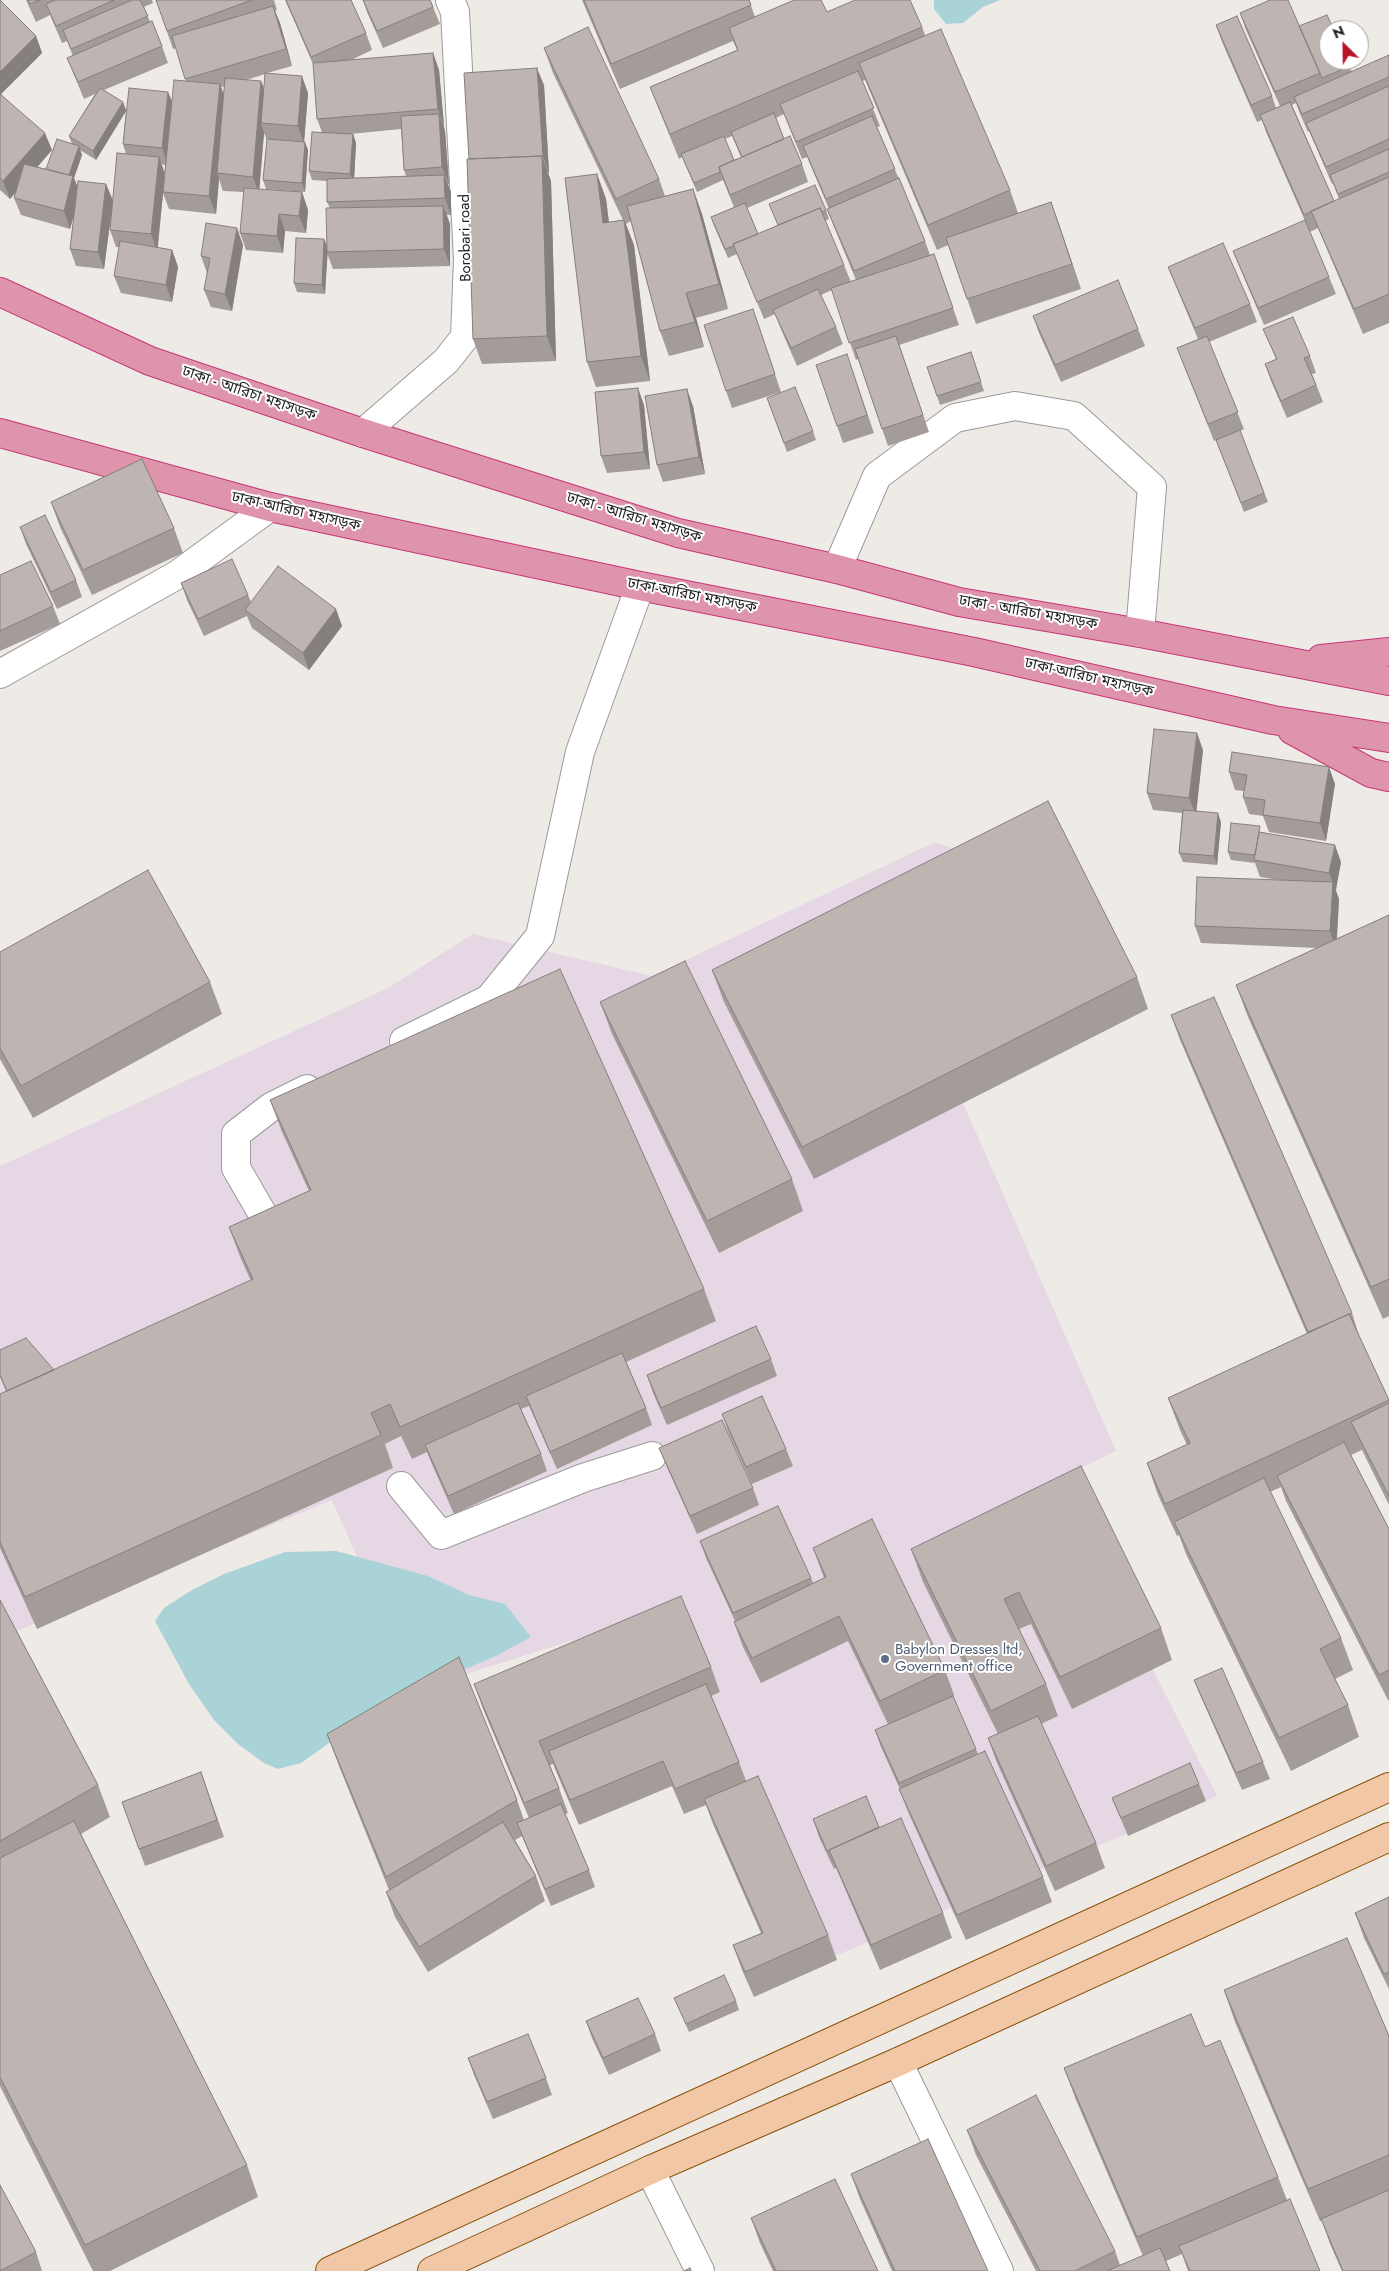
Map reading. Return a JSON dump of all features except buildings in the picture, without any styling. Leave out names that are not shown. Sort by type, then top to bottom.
[{"type":"highway","name":"ঢাকা - আরিচা মহাসড়ক","points":[[0,292],[150,361],[363,433],[678,533],[837,569],[959,602],[1140,633],[1292,662]]},
{"type":"highway","name":"ঢাকা-আরিচা মহাসড়ক","points":[[0,433],[270,507],[640,586],[974,652],[1273,720],[1389,738]]},
{"type":"highway","points":[[1292,662],[1389,652]]},
{"type":"highway","points":[[1292,662],[1389,681]]},
{"type":"highway","points":[[1273,720],[1371,773],[1389,777]]},
{"type":"main road","points":[[330,2271],[1389,1788]]},
{"type":"main road","points":[[432,2271],[650,2170],[898,2062],[1389,1837]]},
{"type":"street","name":"Borobari road","points":[[363,433],[446,361],[465,337],[468,260],[455,12],[450,0]]},
{"type":"street","points":[[837,569],[877,476],[955,418],[1016,406],[1074,416],[1152,487],[1140,633]]},
{"type":"street","points":[[0,674],[177,575],[270,507]]},
{"type":"street","points":[[384,1051],[489,999],[540,936],[580,752],[640,586]]},
{"type":"street","points":[[265,1218],[236,1168],[236,1134],[271,1107],[332,1077]]},
{"type":"street","points":[[401,1486],[441,1535],[583,1478],[652,1456]]},
{"type":"street","points":[[898,2062],[999,2271]]},
{"type":"street","points":[[650,2170],[700,2271]]},
{"type":"shaded area","points":[[935,842],[1039,880],[956,1087],[1116,1451],[1057,1480],[1217,1796],[787,1976],[643,1618],[416,1690],[332,1500],[0,1638],[0,1166],[388,988],[473,934],[652,976]]},
{"type":"water","points":[[934,0],[1000,0],[983,7],[963,23],[946,24],[934,9]]},
{"type":"water","points":[[336,1551],[428,1576],[469,1595],[505,1604],[531,1637],[496,1656],[437,1681],[346,1731],[301,1763],[278,1769],[264,1763],[238,1744],[214,1720],[189,1684],[155,1621],[164,1608],[192,1590],[224,1574],[285,1552]]},
{"type":"place","name":"Babylon Dresses ltd, Government office","points":[[885,1659]]}]
